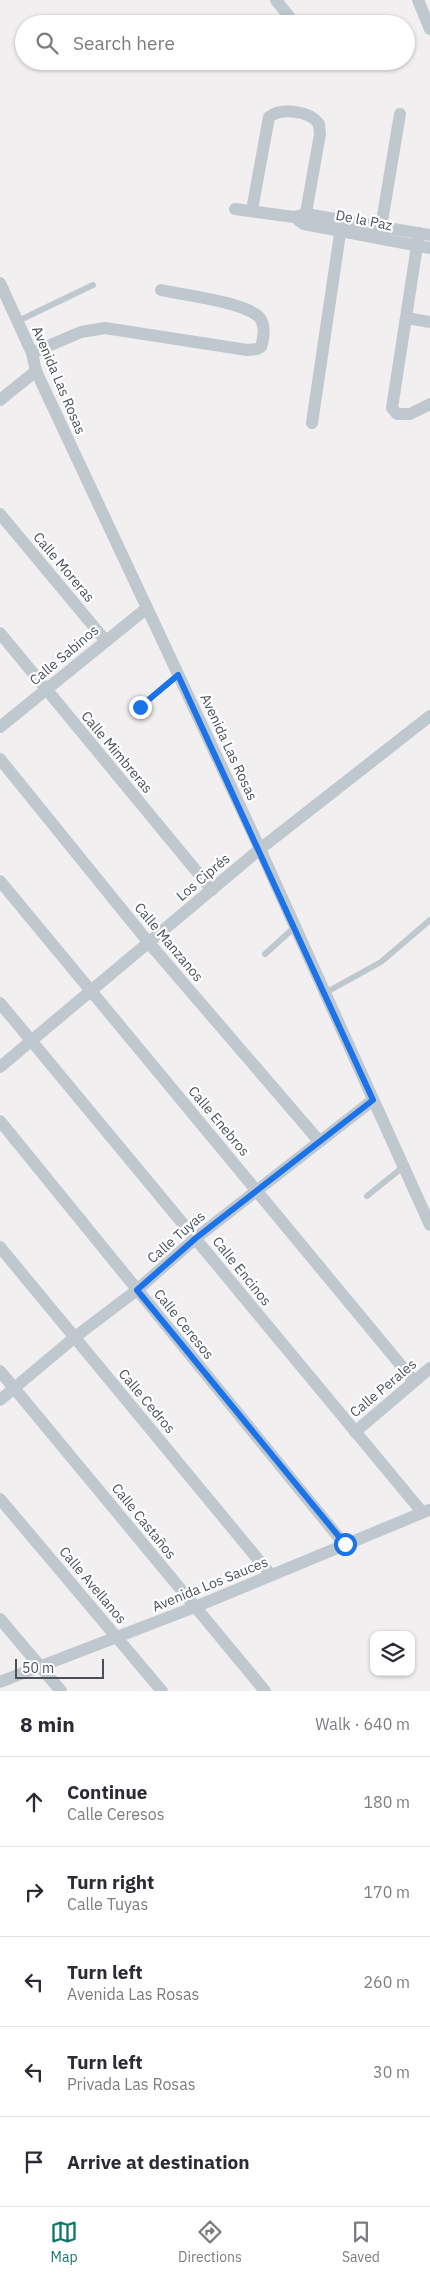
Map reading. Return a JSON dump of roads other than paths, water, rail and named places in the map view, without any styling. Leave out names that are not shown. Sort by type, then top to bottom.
[{"type":"street","points":[[276,0],[288,15]]},
{"type":"street","points":[[422,1],[430,29]]},
{"type":"street","points":[[252,210],[267,122],[275,112],[290,112],[311,116],[317,121],[320,129],[301,219]]},
{"type":"street","points":[[380,232],[400,114]]},
{"type":"street","name":"De la Paz","points":[[234,210],[252,210],[424,240]]},
{"type":"street","points":[[312,423],[341,225]]},
{"type":"street","points":[[424,240],[407,318],[392,408],[397,414],[405,415],[430,404]]},
{"type":"street","name":"Avenida Las Rosas","points":[[0,283],[32,353],[36,371],[260,849],[403,1167],[428,1217]]},
{"type":"street","points":[[32,353],[81,332],[105,328],[247,350],[257,349],[261,346],[264,330],[262,322],[252,312],[224,303],[161,290]]},
{"type":"street","points":[[407,318],[430,322]]},
{"type":"street","points":[[2,395],[36,371]]},
{"type":"street","name":"Calle Moreras","points":[[0,514],[105,640]]},
{"type":"street","name":"Calle Sabinos","points":[[0,727],[105,640],[147,608]]},
{"type":"street","name":"Calle Mimbreras","points":[[0,633],[212,890]]},
{"type":"street","name":"Los Ciprés","points":[[0,1067],[260,849],[430,716]]},
{"type":"street","name":"Calle Manzanos","points":[[0,759],[149,943],[320,1141]]},
{"type":"street","name":"Calle Enebros","points":[[0,881],[257,1189],[414,1381]]},
{"type":"street","name":"Calle Encinos","points":[[0,1003],[355,1432],[426,1511]]},
{"type":"street","name":"Calle Tuyas","points":[[0,1400],[137,1290],[196,1238],[373,1100]]},
{"type":"street","name":"Calle Ceresos","points":[[0,1121],[345,1544]]},
{"type":"street","name":"Calle Cedros","points":[[0,1247],[271,1575]]},
{"type":"street","name":"Calle Perales","points":[[355,1432],[430,1368]]},
{"type":"street","name":"Calle Castaños","points":[[0,1371],[265,1691]]},
{"type":"street","name":"Calle Avellanos","points":[[0,1499],[162,1691]]},
{"type":"street","name":"Avenida Los Sauces","points":[[0,1682],[195,1607],[426,1511]]},
{"type":"street","points":[[0,1618],[61,1691]]},
{"type":"lane","points":[[18,322],[93,285]]},
{"type":"lane","points":[[140,707],[178,675]]},
{"type":"lane","points":[[324,993],[381,962],[430,920]]},
{"type":"lane","points":[[265,954],[295,927]]},
{"type":"lane","points":[[367,1196],[403,1167]]}]
